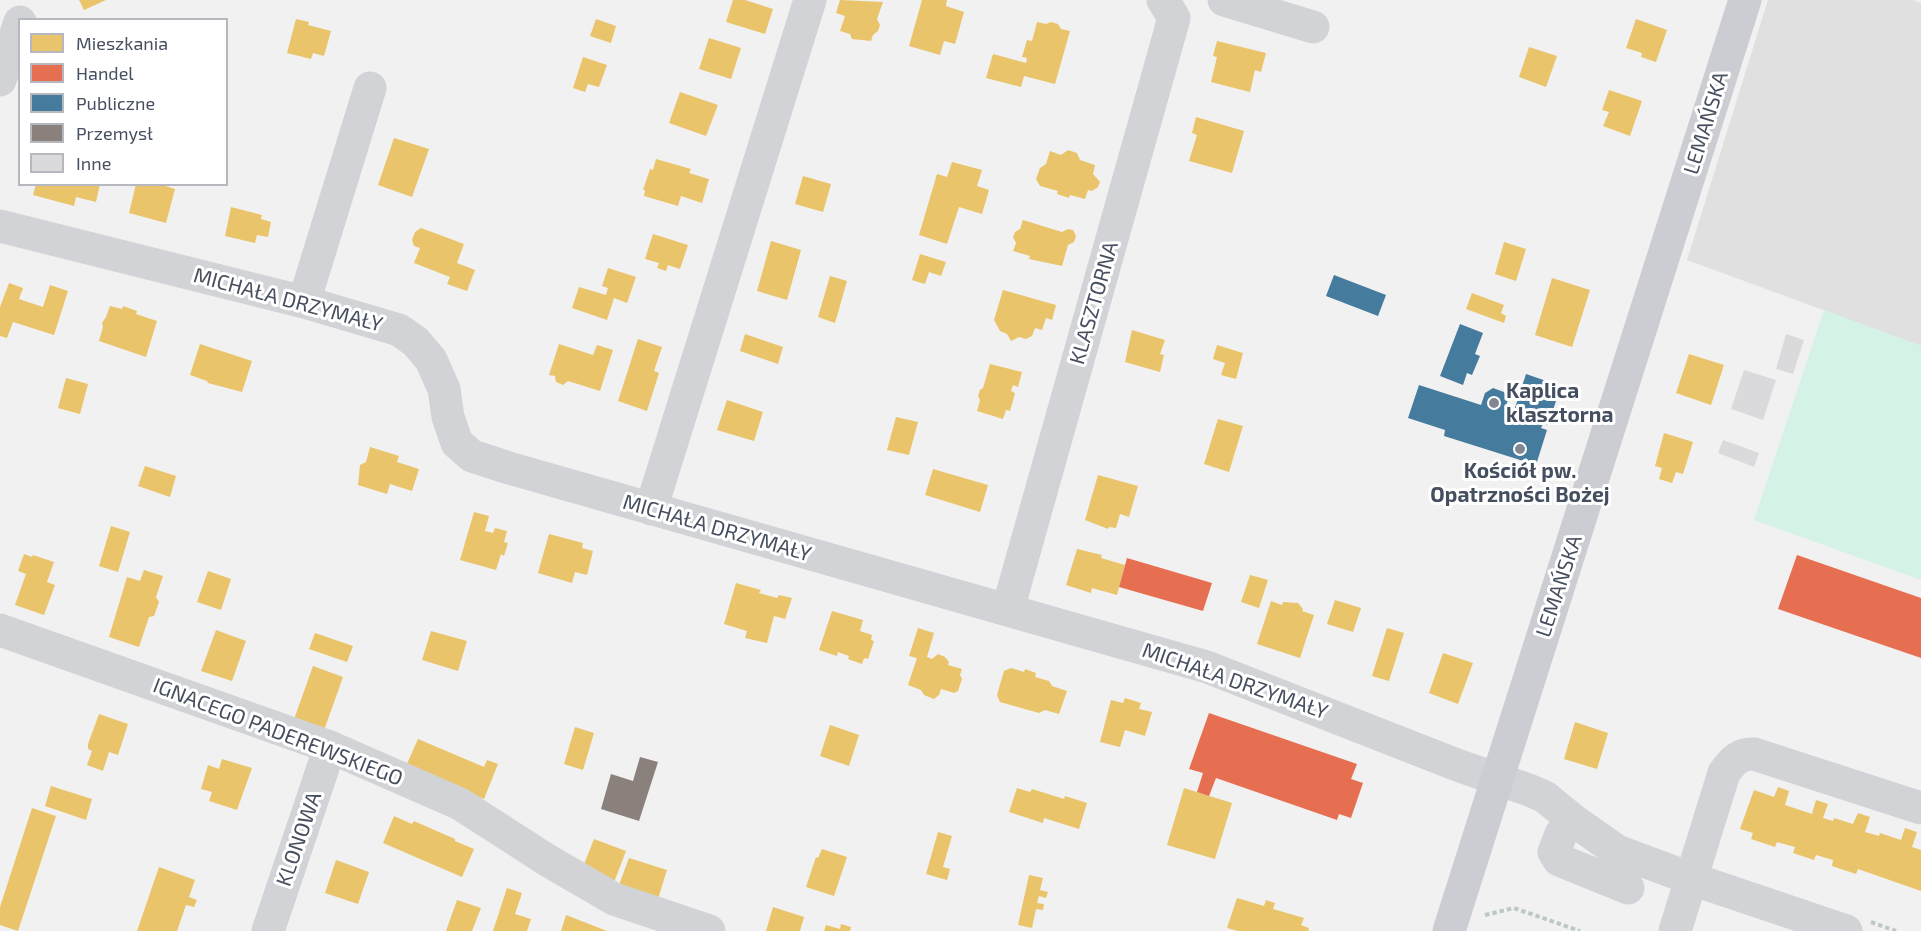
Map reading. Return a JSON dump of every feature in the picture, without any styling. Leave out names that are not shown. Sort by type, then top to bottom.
[{"type":"main road","name":"LEMAŃSKA","points":[[1449,931],[1745,0]]},
{"type":"street","points":[[21,18],[27,0]]},
{"type":"street","points":[[651,509],[810,0]]},
{"type":"street","points":[[1224,0],[1313,27]]},
{"type":"street","name":"KLASZTORNA","points":[[1008,609],[1174,18],[1173,2]]},
{"type":"street","points":[[0,80],[18,27]]},
{"type":"street","points":[[304,302],[370,88]]},
{"type":"street","name":"MICHAŁA DRZYMAŁY","points":[[0,226],[304,302],[399,330],[416,342],[430,360],[444,389],[448,417],[457,443],[472,456],[1207,667],[1545,797],[1617,851],[1846,931]]},
{"type":"street","name":"IGNACEGO PADEREWSKIEGO","points":[[0,630],[330,747],[460,804],[547,860],[614,899],[709,931]]},
{"type":"street","name":"KLONOWA","points":[[268,931],[330,747]]},
{"type":"street","points":[[1675,931],[1724,773],[1733,760],[1746,753],[1921,808]]},
{"type":"street","points":[[1573,820],[1561,834],[1554,852],[1559,860],[1628,888]]},
{"type":"path","points":[[1478,916],[1514,908],[1580,931]]},
{"type":"path","points":[[1539,925],[1541,917]]},
{"type":"shaded area","points":[[1768,0],[1913,0],[1921,3],[1921,346],[1687,260]]},
{"type":"green space","points":[[1824,310],[1921,346],[1921,580],[1754,520]]},
{"type":"building: Mieszkania","points":[[79,0],[106,0],[84,10]]},
{"type":"building: Mieszkania","points":[[733,0],[745,0],[773,9],[765,34],[726,22]]},
{"type":"building: Mieszkania","points":[[840,0],[883,2],[877,19],[880,25],[871,41],[852,39],[850,34],[840,31],[845,16],[836,13]]},
{"type":"building: Mieszkania","points":[[922,0],[947,0],[946,6],[964,12],[955,44],[944,41],[940,55],[909,46]]},
{"type":"building: Mieszkania","points":[[296,19],[331,31],[324,56],[313,53],[311,59],[287,53]]},
{"type":"building: Mieszkania","points":[[596,19],[616,26],[611,43],[590,36]]},
{"type":"building: Mieszkania","points":[[1636,19],[1667,30],[1656,62],[1641,57],[1642,53],[1626,48]]},
{"type":"building: Mieszkania","points":[[1037,22],[1046,24],[1051,22],[1058,24],[1061,29],[1070,31],[1055,84],[1024,76],[1021,87],[986,78],[993,54],[1026,63],[1027,58],[1022,57],[1027,40],[1032,41]]},
{"type":"building: Mieszkania","points":[[709,38],[741,48],[731,79],[699,69]]},
{"type":"building: Mieszkania","points":[[1217,41],[1266,53],[1261,72],[1255,70],[1250,92],[1211,82],[1217,57],[1213,56]]},
{"type":"building: Mieszkania","points":[[1529,47],[1557,56],[1546,87],[1519,77]]},
{"type":"building: Mieszkania","points":[[583,57],[607,65],[599,87],[588,84],[585,92],[573,88]]},
{"type":"building: Mieszkania","points":[[1609,90],[1642,101],[1630,136],[1603,126],[1609,112],[1602,110]]},
{"type":"building: Mieszkania","points":[[680,92],[718,105],[706,136],[669,123]]},
{"type":"building: Mieszkania","points":[[1196,117],[1244,131],[1232,173],[1189,161],[1197,135],[1192,133]]},
{"type":"building: Mieszkania","points":[[394,138],[429,149],[412,197],[378,185]]},
{"type":"building: Mieszkania","points":[[1068,150],[1077,153],[1080,160],[1095,165],[1093,174],[1100,182],[1098,187],[1092,191],[1088,190],[1085,199],[1070,195],[1069,198],[1057,194],[1058,191],[1040,186],[1036,179],[1040,168],[1046,164],[1050,151],[1061,155]]},
{"type":"building: Mieszkania","points":[[656,159],[691,169],[689,173],[709,179],[702,203],[681,196],[678,206],[644,196],[645,190],[643,190]]},
{"type":"building: Mieszkania","points":[[952,162],[982,170],[977,186],[989,190],[982,214],[959,207],[947,244],[919,235],[937,174],[947,177]]},
{"type":"building: Mieszkania","points":[[803,176],[831,184],[823,212],[795,204]]},
{"type":"building: Mieszkania","points":[[35,186],[100,186],[96,202],[76,197],[74,206],[33,195]]},
{"type":"building: Mieszkania","points":[[136,186],[165,186],[175,189],[166,223],[129,213]]},
{"type":"building: Mieszkania","points":[[231,207],[262,215],[261,219],[271,222],[268,237],[257,235],[255,243],[225,236]]},
{"type":"building: Mieszkania","points":[[1023,220],[1062,232],[1068,229],[1073,230],[1076,236],[1074,242],[1068,245],[1062,266],[1029,259],[1030,256],[1013,251],[1016,243],[1013,237],[1020,229]]},
{"type":"building: Mieszkania","points":[[421,228],[464,244],[457,263],[475,270],[467,291],[447,284],[450,277],[414,263],[420,248],[414,246],[412,240],[415,232]]},
{"type":"building: Mieszkania","points":[[653,234],[688,245],[680,269],[668,265],[666,271],[657,268],[659,263],[645,259]]},
{"type":"building: Mieszkania","points":[[771,241],[801,250],[787,300],[757,291]]},
{"type":"building: Mieszkania","points":[[1504,242],[1526,249],[1516,281],[1495,274]]},
{"type":"building: Mieszkania","points":[[920,254],[946,262],[941,276],[929,272],[925,284],[912,280]]},
{"type":"building: Mieszkania","points":[[608,268],[636,277],[627,303],[614,298],[607,320],[572,308],[579,287],[606,295],[608,288],[602,286]]},
{"type":"building: Mieszkania","points":[[830,276],[847,281],[835,323],[818,317]]},
{"type":"building: Mieszkania","points":[[1552,278],[1590,290],[1572,347],[1535,335]]},
{"type":"building: Mieszkania","points":[[9,283],[23,288],[19,299],[43,307],[50,285],[68,291],[54,335],[13,322],[7,338],[0,336],[0,307]]},
{"type":"building: Mieszkania","points":[[1003,290],[1056,305],[1052,320],[1046,318],[1042,330],[1035,328],[1032,336],[1026,339],[1019,337],[1011,341],[1007,334],[1000,331],[994,320]]},
{"type":"building: Mieszkania","points":[[1472,293],[1504,305],[1501,313],[1506,316],[1504,323],[1466,309]]},
{"type":"building: Mieszkania","points":[[110,306],[122,309],[123,306],[137,311],[136,314],[157,321],[146,357],[99,341],[102,323]]},
{"type":"building: Mieszkania","points":[[1132,330],[1165,340],[1160,354],[1164,355],[1160,372],[1125,362]]},
{"type":"building: Mieszkania","points":[[745,334],[783,347],[778,364],[740,351]]},
{"type":"building: Mieszkania","points":[[638,339],[662,347],[654,371],[659,373],[647,411],[618,401]]},
{"type":"building: Mieszkania","points":[[200,344],[252,361],[242,392],[208,383],[190,375]]},
{"type":"building: Mieszkania","points":[[559,344],[593,355],[597,345],[613,350],[600,391],[568,381],[563,385],[556,382],[555,376],[549,375]]},
{"type":"building: Mieszkania","points":[[1217,345],[1243,353],[1236,379],[1221,375],[1225,363],[1213,359]]},
{"type":"building: Mieszkania","points":[[1689,354],[1724,365],[1711,405],[1676,393]]},
{"type":"building: Mieszkania","points":[[990,364],[1022,372],[1018,387],[1013,385],[1011,391],[1015,393],[1010,411],[1006,410],[1003,419],[977,411],[980,400],[978,396],[983,388]]},
{"type":"building: Mieszkania","points":[[66,378],[88,384],[80,414],[58,408]]},
{"type":"building: Mieszkania","points":[[727,400],[763,412],[754,441],[717,430]]},
{"type":"building: Mieszkania","points":[[896,417],[918,422],[909,455],[887,450]]},
{"type":"building: Mieszkania","points":[[1218,419],[1243,426],[1229,472],[1204,464]]},
{"type":"building: Mieszkania","points":[[1664,433],[1693,442],[1683,474],[1676,472],[1672,483],[1659,479],[1662,468],[1655,466]]},
{"type":"building: Mieszkania","points":[[370,447],[399,456],[397,462],[419,469],[412,491],[390,484],[387,494],[358,485],[360,465],[366,462]]},
{"type":"building: Mieszkania","points":[[145,466],[176,476],[170,497],[138,486]]},
{"type":"building: Mieszkania","points":[[933,469],[988,485],[980,512],[925,495]]},
{"type":"building: Mieszkania","points":[[1098,475],[1138,486],[1129,517],[1120,514],[1116,528],[1109,527],[1108,529],[1085,520]]},
{"type":"building: Mieszkania","points":[[474,512],[489,516],[485,531],[493,533],[495,528],[507,531],[504,542],[508,543],[504,556],[501,554],[496,570],[460,560]]},
{"type":"building: Mieszkania","points":[[111,526],[130,532],[118,572],[99,566]]},
{"type":"building: Mieszkania","points":[[549,534],[583,543],[582,548],[593,551],[587,575],[575,572],[572,583],[538,573]]},
{"type":"building: Mieszkania","points":[[1077,549],[1102,555],[1101,558],[1125,565],[1117,595],[1092,588],[1091,593],[1066,585]]},
{"type":"building: Mieszkania","points":[[24,554],[54,562],[47,582],[55,585],[44,615],[15,605],[26,574],[18,571]]},
{"type":"building: Mieszkania","points":[[144,570],[163,576],[156,597],[159,602],[154,616],[149,617],[139,647],[109,637],[127,577],[140,581]]},
{"type":"building: Mieszkania","points":[[208,571],[231,579],[221,610],[197,602]]},
{"type":"building: Mieszkania","points":[[1250,575],[1268,580],[1259,608],[1241,602]]},
{"type":"building: Mieszkania","points":[[736,583],[761,590],[759,593],[777,598],[779,595],[792,598],[785,619],[774,616],[767,643],[745,638],[747,631],[724,624]]},
{"type":"building: Mieszkania","points":[[1335,600],[1361,608],[1353,632],[1327,624]]},
{"type":"building: Mieszkania","points":[[1271,601],[1282,605],[1283,602],[1298,603],[1302,611],[1314,615],[1300,658],[1257,644]]},
{"type":"building: Mieszkania","points":[[832,611],[863,620],[860,631],[872,635],[871,640],[874,641],[868,659],[864,658],[862,664],[838,652],[837,656],[819,650]]},
{"type":"building: Mieszkania","points":[[918,628],[934,633],[927,657],[932,659],[938,654],[945,657],[949,662],[948,665],[962,669],[958,691],[954,693],[941,689],[939,695],[934,699],[908,685],[917,658],[909,656]]},
{"type":"building: Mieszkania","points":[[1387,628],[1404,633],[1389,681],[1372,676]]},
{"type":"building: Mieszkania","points":[[216,630],[246,641],[232,681],[201,671]]},
{"type":"building: Mieszkania","points":[[431,631],[467,641],[458,671],[422,660]]},
{"type":"building: Mieszkania","points":[[315,633],[353,646],[347,662],[309,649]]},
{"type":"building: Mieszkania","points":[[1443,653],[1473,663],[1458,704],[1429,693]]},
{"type":"building: Mieszkania","points":[[313,666],[343,677],[322,736],[292,725]]},
{"type":"building: Mieszkania","points":[[1011,668],[1036,673],[1035,677],[1049,681],[1052,686],[1067,691],[1059,714],[1045,710],[1039,713],[1000,702],[997,695],[1004,671]]},
{"type":"building: Mieszkania","points":[[1125,698],[1141,703],[1139,709],[1152,712],[1145,736],[1125,730],[1120,747],[1100,742],[1111,700],[1123,703]]},
{"type":"building: Mieszkania","points":[[99,714],[128,724],[118,755],[109,752],[103,771],[87,765],[92,751],[88,749],[88,744]]},
{"type":"building: Mieszkania","points":[[1575,722],[1608,733],[1597,769],[1564,759]]},
{"type":"building: Mieszkania","points":[[830,725],[859,735],[849,766],[820,756]]},
{"type":"building: Mieszkania","points":[[575,727],[594,733],[583,770],[564,764]]},
{"type":"building: Mieszkania","points":[[418,739],[484,767],[487,760],[498,764],[484,799],[406,766]]},
{"type":"building: Mieszkania","points":[[222,759],[252,768],[237,810],[209,801],[212,792],[201,789],[208,765],[219,769]]},
{"type":"building: Mieszkania","points":[[51,786],[92,799],[86,820],[45,806]]},
{"type":"building: Mieszkania","points":[[1778,787],[1789,791],[1785,805],[1812,814],[1816,800],[1828,804],[1823,818],[1833,821],[1834,818],[1853,824],[1858,813],[1870,817],[1865,832],[1879,836],[1880,833],[1901,840],[1905,828],[1917,832],[1912,847],[1921,850],[1921,891],[1858,869],[1856,874],[1832,866],[1833,860],[1816,855],[1814,860],[1793,853],[1795,847],[1777,842],[1775,847],[1751,839],[1753,833],[1740,829],[1754,790],[1774,797]]},
{"type":"building: Mieszkania","points":[[1017,788],[1030,792],[1032,789],[1064,799],[1065,796],[1087,803],[1079,829],[1044,818],[1043,823],[1009,812]]},
{"type":"building: Mieszkania","points":[[1184,788],[1232,803],[1215,859],[1167,845]]},
{"type":"building: Mieszkania","points":[[32,808],[56,816],[18,931],[0,925],[0,907]]},
{"type":"building: Mieszkania","points":[[394,816],[412,824],[414,821],[474,849],[462,877],[383,843]]},
{"type":"building: Mieszkania","points":[[938,832],[952,836],[943,867],[950,869],[947,880],[926,874]]},
{"type":"building: Mieszkania","points":[[594,839],[626,851],[613,885],[581,872]]},
{"type":"building: Mieszkania","points":[[822,849],[847,857],[834,896],[806,887],[816,857],[818,858]]},
{"type":"building: Mieszkania","points":[[629,858],[667,870],[658,899],[619,885]]},
{"type":"building: Mieszkania","points":[[336,860],[369,872],[358,904],[325,893]]},
{"type":"building: Mieszkania","points":[[159,867],[195,880],[189,897],[197,900],[194,907],[186,905],[177,931],[137,931]]},
{"type":"building: Mieszkania","points":[[1029,875],[1043,878],[1040,890],[1048,892],[1046,898],[1039,896],[1037,903],[1044,904],[1043,910],[1036,909],[1032,928],[1018,925]]},
{"type":"building: Mieszkania","points":[[507,888],[522,893],[515,914],[531,919],[527,931],[493,931]]},
{"type":"building: Mieszkania","points":[[1237,898],[1264,906],[1266,900],[1275,903],[1273,909],[1304,918],[1301,925],[1309,928],[1308,931],[1238,931],[1227,928]]},
{"type":"building: Mieszkania","points":[[457,900],[481,908],[472,931],[446,931]]},
{"type":"building: Mieszkania","points":[[773,907],[804,917],[800,931],[766,931]]},
{"type":"building: Mieszkania","points":[[566,915],[607,931],[561,931]]},
{"type":"building: Mieszkania","points":[[841,924],[851,927],[850,931],[824,931],[826,925],[840,929]]},
{"type":"building: Handel","points":[[1797,555],[1921,598],[1921,658],[1778,609]]},
{"type":"building: Handel","points":[[1127,558],[1212,583],[1203,611],[1119,587]]},
{"type":"building: Handel","points":[[1209,713],[1357,764],[1351,779],[1363,783],[1351,818],[1339,814],[1337,820],[1216,778],[1209,796],[1197,792],[1203,773],[1189,769]]},
{"type":"building: Publiczne","points":[[1334,275],[1386,295],[1378,316],[1326,296]]},
{"type":"building: Publiczne","points":[[1460,324],[1483,333],[1475,354],[1480,356],[1472,375],[1467,373],[1463,385],[1440,376]]},
{"type":"building: Publiczne","points":[[1526,374],[1561,386],[1548,425],[1543,424],[1541,428],[1547,430],[1536,465],[1444,436],[1445,430],[1408,418],[1419,385],[1481,405],[1485,393],[1493,388],[1504,392],[1508,400],[1505,408],[1514,411]]},
{"type":"building: Przemysł","points":[[640,757],[658,762],[639,821],[601,809],[611,774],[633,781]]},
{"type":"building: Inne","points":[[1786,334],[1804,340],[1793,374],[1776,369]]},
{"type":"building: Inne","points":[[1744,370],[1776,380],[1763,420],[1731,409]]},
{"type":"building: Inne","points":[[1723,440],[1759,453],[1754,467],[1718,453]]},
{"type":"place","name":"Kaplica klasztorna","points":[[1494,403]]},
{"type":"place","name":"Kościół pw. Opatrzności Bożej","points":[[1520,449]]}]
